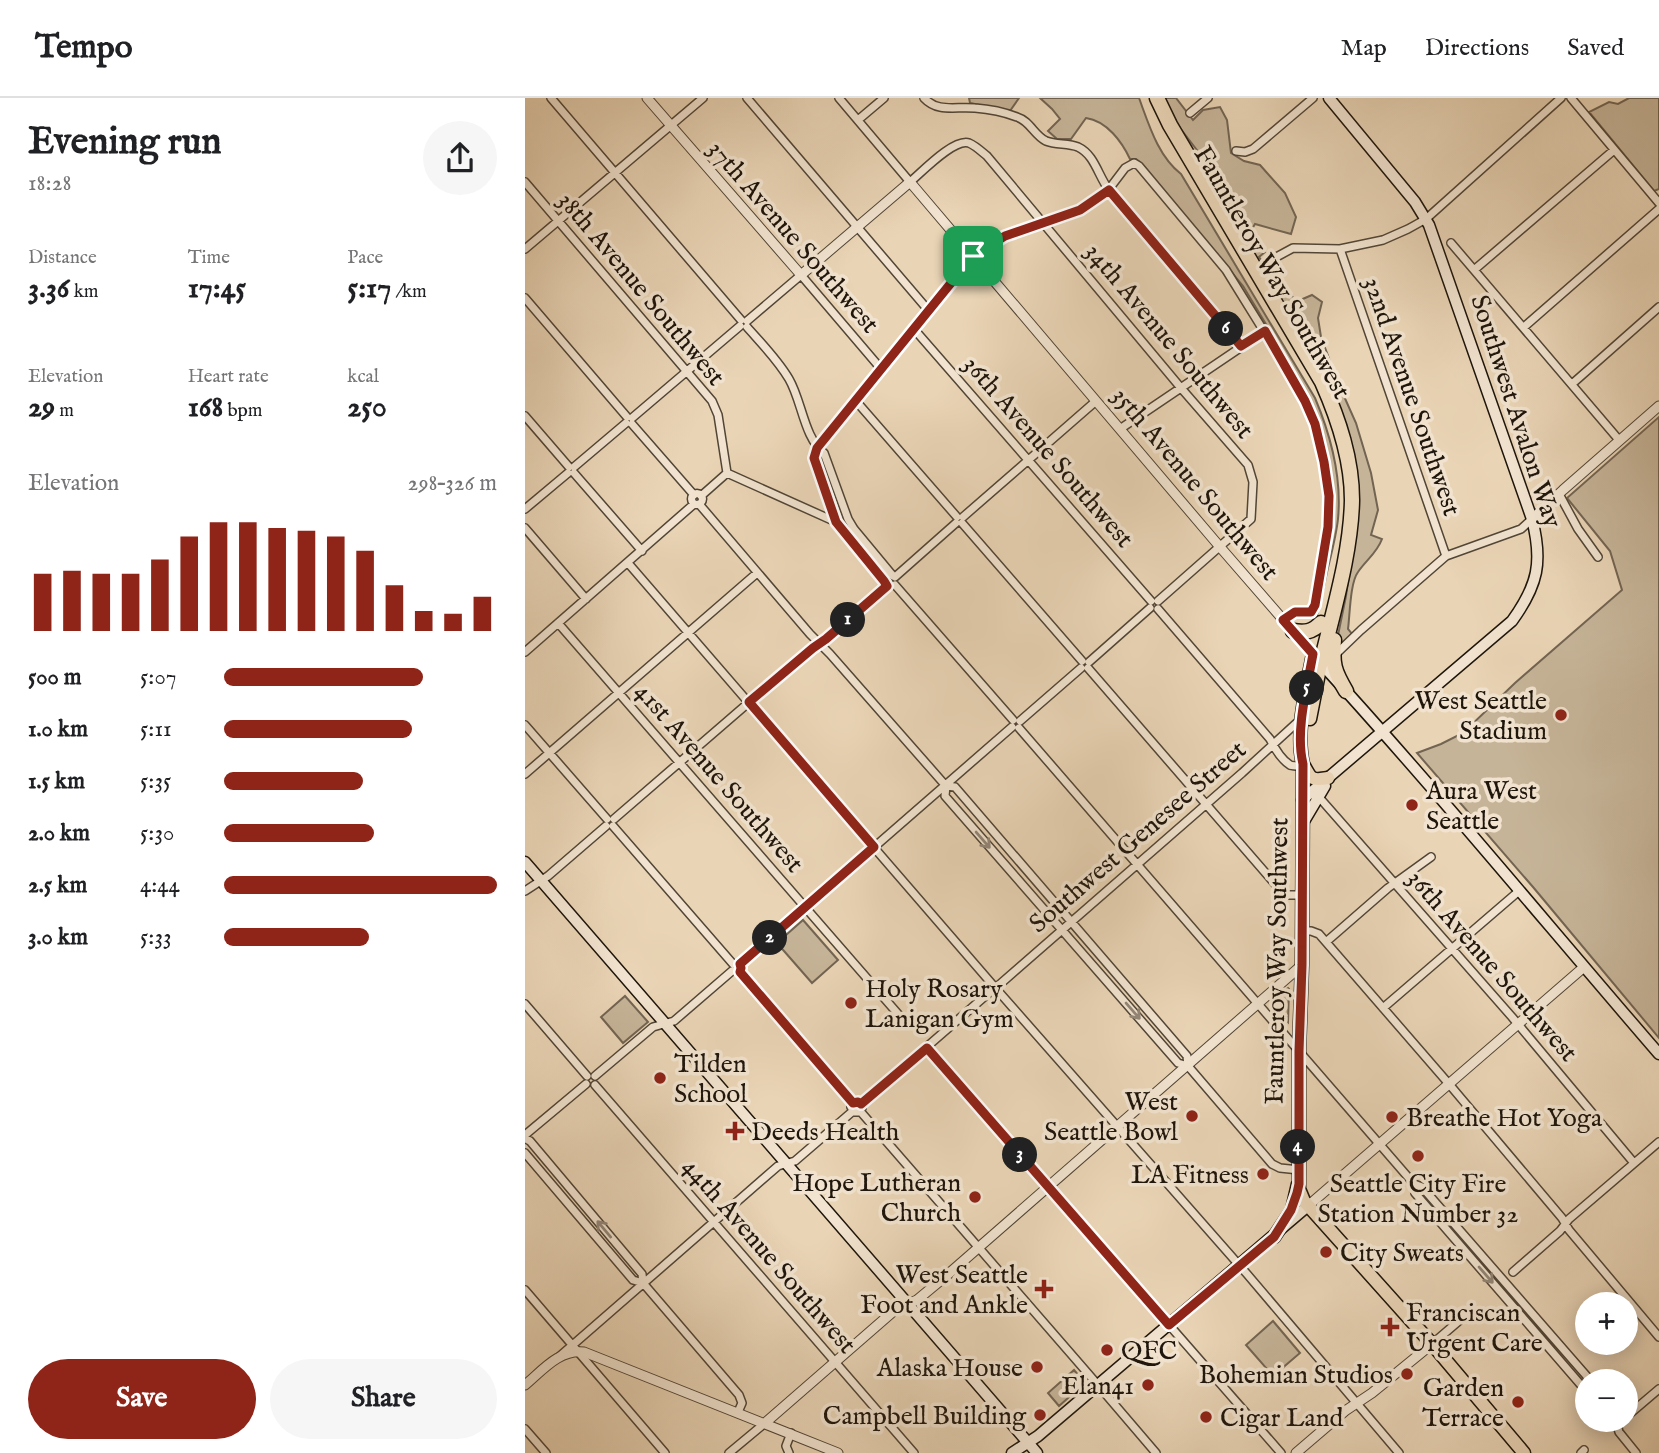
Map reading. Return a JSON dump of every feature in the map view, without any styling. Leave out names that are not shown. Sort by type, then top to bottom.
[{"type":"highway","name":"Fauntleroy Way Southwest","points":[[1148,98],[1161,127],[1304,364],[1331,423],[1343,478],[1343,509],[1340,537],[1321,623],[1322,658]]},
{"type":"highway","name":"Fauntleroy Way Southwest","points":[[1157,98],[1175,134],[1322,382],[1343,438],[1352,497],[1346,553],[1322,658]]},
{"type":"highway","points":[[1288,626],[1308,632],[1321,623]]},
{"type":"highway","points":[[1322,658],[1337,675],[1346,691]]},
{"type":"main road","name":"Southwest Avalon Way","points":[[1302,825],[1317,792],[1332,775],[1517,615],[1529,596],[1538,552],[1532,519],[1426,219],[1329,98]]},
{"type":"main road","name":"Fauntleroy Way Southwest","points":[[1322,658],[1302,718],[1300,752],[1303,765],[1299,1051],[1301,1194],[1524,1453]]},
{"type":"main road","name":"Fauntleroy Way Southwest","points":[[1303,765],[1322,658]]},
{"type":"main road","points":[[1346,691],[1659,1054]]},
{"type":"main road","points":[[1303,765],[1312,779],[1332,775]]},
{"type":"main road","name":"Southwest Avalon Way","points":[[1302,800],[1317,792]]},
{"type":"main road","points":[[525,862],[1037,1453]]},
{"type":"main road","points":[[1274,1237],[1291,1210],[1299,1184]]},
{"type":"main road","points":[[1012,1453],[1038,1436],[1309,1205]]},
{"type":"street","points":[[551,98],[744,323],[791,382],[817,448],[824,453],[848,519],[891,581]]},
{"type":"street","name":"37th Avenue Southwest","points":[[647,98],[881,370]]},
{"type":"street","points":[[525,249],[703,98]]},
{"type":"street","points":[[747,98],[929,311]]},
{"type":"street","name":"35th Avenue Southwest","points":[[839,98],[1288,626],[1322,658]]},
{"type":"street","points":[[858,120],[884,98]]},
{"type":"street","points":[[1190,113],[1208,98]]},
{"type":"street","points":[[1235,151],[1253,149],[1313,98]]},
{"type":"street","points":[[1269,261],[1293,248],[1340,249],[1383,240],[1426,219],[1562,98]]},
{"type":"street","points":[[1570,98],[1659,203]]},
{"type":"street","points":[[926,100],[943,108],[971,107],[1018,117],[1045,141],[1077,146],[1094,163],[1109,190],[1241,346]]},
{"type":"street","name":"34th Avenue Southwest","points":[[910,182],[950,149],[965,142],[987,156],[1248,465],[1253,482],[1251,519],[1220,547]]},
{"type":"street","points":[[1474,270],[1614,150]]},
{"type":"street","name":"Fauntleroy Way Southwest","points":[[1109,190],[1125,168],[1134,163],[1139,166],[1226,270],[1301,392],[1315,424],[1329,496],[1328,527],[1315,605],[1311,612],[1295,612],[1288,626]]},
{"type":"street","points":[[525,509],[910,182]]},
{"type":"street","name":"38th Avenue Southwest","points":[[525,183],[715,407],[727,473]]},
{"type":"street","points":[[836,522],[814,458],[817,448],[973,256],[1005,236],[1080,210],[1109,190]]},
{"type":"street","points":[[1524,327],[1659,209]]},
{"type":"street","points":[[1451,243],[1619,440]]},
{"type":"street","name":"32nd Avenue Southwest","points":[[1340,249],[1446,556]]},
{"type":"street","points":[[525,298],[757,573],[946,786],[955,787],[1187,1056],[1188,1066]]},
{"type":"street","points":[[1572,384],[1659,307]]},
{"type":"street","name":"36th Avenue Southwest","points":[[914,329],[1290,765],[1303,765]]},
{"type":"street","points":[[1120,429],[1265,331]]},
{"type":"street","points":[[856,401],[1283,893],[1301,895]]},
{"type":"street","points":[[525,891],[548,876],[610,823],[1096,401]]},
{"type":"street","points":[[1322,658],[1361,630],[1446,556],[1521,529],[1659,406]]},
{"type":"street","points":[[525,416],[642,551]]},
{"type":"street","points":[[525,652],[530,643],[558,623],[642,551],[727,473],[836,522],[1138,863],[1414,1184],[1422,1187],[1581,1369]]},
{"type":"street","points":[[1559,494],[1578,529],[1598,557]]},
{"type":"street","points":[[525,528],[586,599]]},
{"type":"street","points":[[643,1283],[642,1274],[525,1138],[653,1027],[674,1021],[1220,547]]},
{"type":"street","points":[[628,563],[1399,1453]]},
{"type":"street","points":[[525,774],[757,573]]},
{"type":"street","name":"41st Avenue Southwest","points":[[558,623],[905,1022]]},
{"type":"street","name":"Southwest Genesee Street","points":[[574,1348],[713,1222],[778,1166],[795,1161],[857,1108],[1302,718]]},
{"type":"street","points":[[525,725],[1156,1453]]},
{"type":"street","points":[[946,786],[945,796],[1178,1063],[1188,1066],[1272,1164],[1280,1168],[1299,1170]]},
{"type":"street","name":"36th Avenue Southwest","points":[[1317,792],[1635,1163]]},
{"type":"street","points":[[1326,942],[1388,888],[1431,857]]},
{"type":"street","points":[[1383,1008],[1519,891]]},
{"type":"street","points":[[1301,931],[1314,931],[1319,934],[1449,1084],[1659,1336]]},
{"type":"street","points":[[729,1453],[896,1309],[917,1300],[1302,965]]},
{"type":"street","points":[[1309,1205],[1584,967]]},
{"type":"street","name":"44th Avenue Southwest","points":[[525,1004],[914,1453]]},
{"type":"street","points":[[927,1048],[1281,1453]]},
{"type":"street","points":[[1513,1272],[1659,1142]]},
{"type":"street","points":[[525,1153],[633,1280],[643,1283],[739,1395],[741,1403],[738,1412]]},
{"type":"street","points":[[1414,1184],[1415,1193],[1575,1378]]},
{"type":"street","points":[[525,1290],[665,1453]]},
{"type":"street","points":[[1296,1453],[1345,1411],[1372,1394],[1467,1314]]},
{"type":"street","points":[[525,1385],[574,1348]]},
{"type":"street","points":[[574,1348],[838,1453]]},
{"type":"street","points":[[1638,1406],[1659,1389]]},
{"type":"street","points":[[525,1429],[546,1453]]},
{"type":"street","points":[[1619,1432],[1636,1453]]},
{"type":"street","points":[[789,1453],[786,1446],[791,1433]]},
{"type":"shaded area","points":[[969,98],[1019,98],[1010,111],[970,103]]},
{"type":"shaded area","points":[[1040,98],[1139,98],[1160,149],[1181,174],[1315,398],[1334,457],[1339,503],[1335,539],[1317,615],[1332,519],[1330,474],[1321,428],[1299,379],[1243,286],[1142,164],[1136,159],[1130,159],[1113,133],[1094,120],[1086,118],[1071,139],[1057,139],[1048,131],[1060,119]]},
{"type":"shaded area","points":[[1163,98],[1176,98],[1193,120],[1203,110],[1220,107],[1227,120],[1231,153],[1244,161],[1260,165],[1285,193],[1296,217],[1291,234],[1255,224],[1252,229],[1265,252],[1259,257],[1283,290],[1298,301],[1312,295],[1322,302],[1318,318],[1321,337],[1356,423],[1371,473],[1378,510],[1371,535],[1382,539],[1353,583],[1348,629],[1353,635],[1335,650],[1355,532],[1348,437],[1214,187],[1206,162],[1180,128]]},
{"type":"shaded area","points":[[1629,98],[1659,98],[1659,189],[1654,191],[1589,112],[1609,102],[1618,104]]},
{"type":"shaded area","points":[[1659,417],[1659,1038],[1417,753],[1463,733],[1515,683],[1622,590],[1610,551],[1567,498]]},
{"type":"shaded area","points":[[803,920],[838,960],[812,983],[777,943]]},
{"type":"shaded area","points":[[1289,989],[1288,1022],[1271,1003]]},
{"type":"shaded area","points":[[625,996],[648,1022],[623,1043],[601,1017]]},
{"type":"shaded area","points":[[1273,1321],[1300,1353],[1273,1376],[1246,1345]]},
{"type":"shaded area","points":[[1074,1370],[1085,1383],[1059,1406],[1048,1393]]},
{"type":"place","name":"West Seattle Stadium","points":[[1561,715]]},
{"type":"place","name":"Aura West Seattle","points":[[1412,805]]},
{"type":"place","name":"Holy Rosary Lanigan Gym","points":[[851,1003]]},
{"type":"place","name":"Tilden School","points":[[660,1078]]},
{"type":"place","name":"West Seattle Bowl","points":[[1192,1116]]},
{"type":"place","name":"Breathe Hot Yoga","points":[[1392,1117]]},
{"type":"place","name":"Deeds Health","points":[[735,1131]]},
{"type":"place","name":"Seattle City Fire Station Number 32","points":[[1418,1156]]},
{"type":"place","name":"LA Fitness","points":[[1263,1174]]},
{"type":"place","name":"Hope Lutheran Church","points":[[975,1197]]},
{"type":"place","name":"City Sweats","points":[[1326,1252]]},
{"type":"place","name":"West Seattle Foot and Ankle","points":[[1044,1289]]},
{"type":"place","name":"Franciscan Urgent Care","points":[[1390,1327]]},
{"type":"place","name":"QFC","points":[[1107,1350]]},
{"type":"place","name":"Alaska House","points":[[1037,1367]]},
{"type":"place","name":"Bohemian Studios","points":[[1407,1374]]},
{"type":"place","name":"Elan41","points":[[1148,1385]]},
{"type":"place","name":"Garden Terrace","points":[[1518,1402]]},
{"type":"place","name":"Campbell Building","points":[[1040,1415]]},
{"type":"place","name":"Cigar Land","points":[[1206,1417]]},
{"type":"route","points":[[1109,190],[1241,346],[1265,331],[1305,401],[1315,424],[1324,462],[1329,496],[1328,527],[1315,605],[1311,612],[1295,612],[1283,620],[1313,654],[1304,699],[1300,752],[1303,764],[1299,1184],[1287,1219],[1274,1237],[1169,1325],[927,1048],[861,1104],[853,1103],[740,972],[740,964],[874,847],[749,702],[887,586],[836,522],[814,458],[817,448],[973,256],[1005,236],[1080,210],[1109,190]]}]
